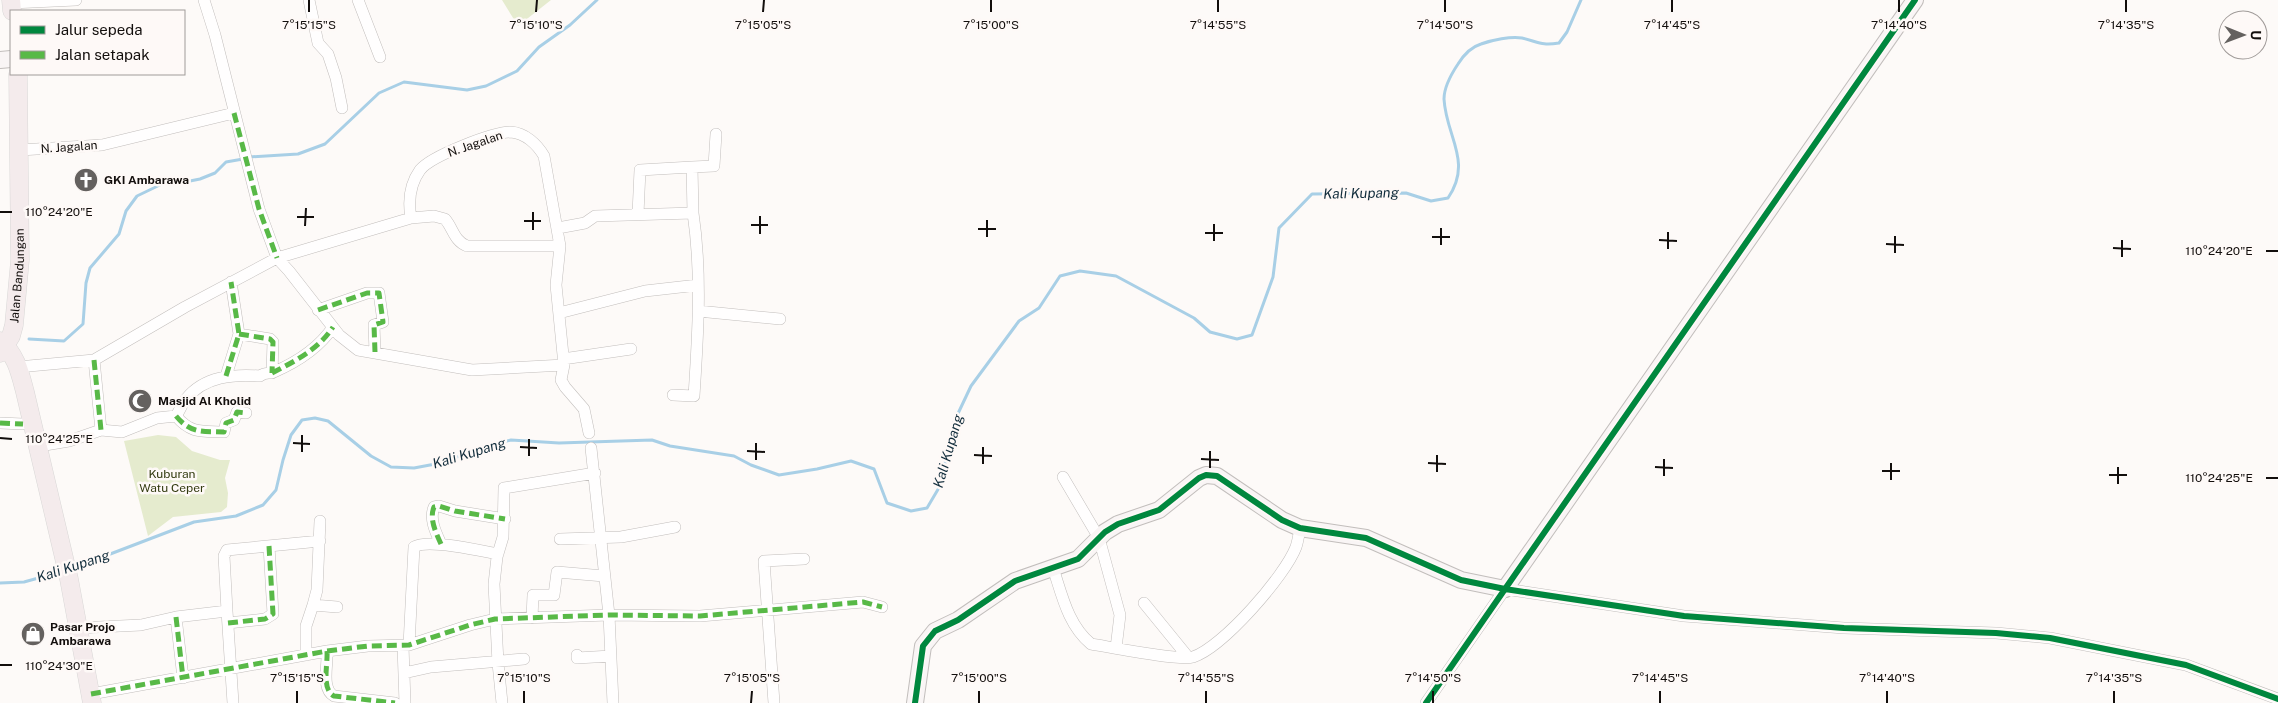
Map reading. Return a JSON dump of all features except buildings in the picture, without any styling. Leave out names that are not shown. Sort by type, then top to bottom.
[{"type":"main road","name":"Jalan Bandungan","points":[[1,349],[14,325],[18,276],[20,150],[18,75]]},
{"type":"main road","points":[[1,349],[18,367],[39,446],[58,554]]},
{"type":"main road","points":[[1,349],[58,554],[89,700]]},
{"type":"main road","points":[[64,581],[78,628],[89,700]]},
{"type":"street","points":[[11,5],[76,0]]},
{"type":"street","points":[[204,0],[215,35],[259,209],[277,258],[318,310],[350,346],[358,350],[472,370],[563,362],[631,349]]},
{"type":"street","points":[[309,0],[318,43],[328,54],[336,78],[342,108]]},
{"type":"street","points":[[358,0],[380,57]]},
{"type":"street","points":[[1426,703],[1915,0]]},
{"type":"street","name":"N. Jagalan","points":[[20,150],[102,145],[234,113]]},
{"type":"street","name":"N. Jagalan","points":[[411,218],[409,205],[411,187],[420,170],[432,160],[492,136],[512,132],[538,145],[544,156],[560,246],[556,285],[563,362],[561,380],[584,409],[589,433]]},
{"type":"street","points":[[638,214],[640,170],[714,166],[716,134]]},
{"type":"street","points":[[673,395],[694,396],[698,286],[692,168]]},
{"type":"street","points":[[558,228],[585,223],[595,216],[693,213]]},
{"type":"street","points":[[18,367],[94,360],[230,282],[277,258],[411,218],[434,216],[445,219],[456,238],[467,246],[560,246]]},
{"type":"street","points":[[226,376],[239,334],[230,282]]},
{"type":"street","points":[[559,313],[645,291],[698,286]]},
{"type":"street","points":[[318,310],[367,293],[379,294],[383,322],[374,325],[375,352]]},
{"type":"street","points":[[698,311],[780,319]]},
{"type":"street","points":[[176,416],[186,398],[203,384],[226,376],[260,376],[265,373],[272,373],[307,354],[326,338],[333,327]]},
{"type":"street","points":[[239,334],[270,339],[273,342],[272,373]]},
{"type":"street","points":[[94,360],[101,430]]},
{"type":"street","points":[[176,416],[185,426],[197,431],[224,432],[226,423],[234,420],[237,412],[246,413]]},
{"type":"street","points":[[39,446],[69,441],[101,430],[117,432],[157,418],[176,416]]},
{"type":"street","points":[[0,423],[23,424]]},
{"type":"street","points":[[591,448],[609,615],[613,703]]},
{"type":"street","points":[[502,703],[494,584],[505,519],[504,490],[506,487],[595,473]]},
{"type":"street","points":[[915,703],[923,646],[935,631],[958,620],[1015,581],[1078,559],[1099,538],[1118,524],[1160,510],[1195,481],[1206,475],[1221,478],[1282,520],[1300,528],[1366,538],[1461,580],[1505,589],[1684,616],[1844,628],[1996,633],[2050,638],[2186,665],[2278,699]]},
{"type":"street","points":[[1063,477],[1099,538],[1120,615],[1116,648]]},
{"type":"street","points":[[441,544],[434,529],[432,513],[434,507],[439,506],[455,511],[505,519]]},
{"type":"street","points":[[306,655],[306,626],[316,590],[320,521]]},
{"type":"street","points":[[560,539],[600,539],[675,527]]},
{"type":"street","points":[[1053,568],[1071,621],[1080,635],[1091,644],[1192,657],[1208,648],[1240,622],[1263,596],[1290,559],[1296,547],[1300,528]]},
{"type":"street","points":[[233,703],[224,553],[227,550],[320,542]]},
{"type":"street","points":[[405,703],[404,673],[414,547],[418,545],[441,544],[498,554]]},
{"type":"street","points":[[78,628],[141,625],[176,617],[264,618],[273,614],[269,546]]},
{"type":"street","points":[[774,703],[764,561],[804,559]]},
{"type":"street","points":[[532,618],[534,595],[554,595],[557,572],[604,576]]},
{"type":"street","points":[[89,700],[183,678],[327,651],[368,646],[406,645],[470,625],[495,620],[609,615],[700,616],[863,602],[882,608]]},
{"type":"street","points":[[1144,602],[1188,657]]},
{"type":"street","points":[[313,604],[337,607]]},
{"type":"street","points":[[176,617],[183,678]]},
{"type":"street","points":[[327,651],[326,689],[328,693],[334,696],[395,703]]},
{"type":"street","points":[[577,655],[577,658],[611,656]]},
{"type":"street","points":[[404,673],[431,667],[498,663],[524,659]]},
{"type":"green space","points":[[502,0],[551,0],[518,26]]},
{"type":"green space","name":"Kuburan Watu Ceper","points":[[158,435],[176,437],[192,451],[220,460],[230,460],[225,478],[228,493],[227,507],[221,512],[173,517],[148,536],[124,441]]},
{"type":"waterway","points":[[249,157],[298,154],[325,144],[379,93],[404,82],[467,90],[486,86],[517,71],[539,47],[570,25],[597,0]]},
{"type":"waterway","name":"Kali Kupang","points":[[71,569],[194,522],[236,516],[263,505],[276,490],[291,435],[302,420],[315,418],[328,421],[371,456],[391,467],[414,468],[446,462],[478,448],[511,440],[559,443],[652,440],[670,446],[734,456],[751,465],[779,475],[851,461],[874,469],[887,503],[911,511],[927,508],[940,486],[954,422],[971,386],[1019,321],[1039,308],[1060,276],[1080,271],[1116,276],[1194,318],[1210,332],[1237,339],[1252,335],[1273,277],[1279,228],[1312,194],[1406,193],[1431,201],[1448,198],[1455,185],[1458,160],[1446,113],[1444,94],[1449,80],[1460,61],[1474,47],[1490,41],[1522,38],[1544,44],[1559,43],[1567,32],[1581,0]]},
{"type":"waterway","points":[[29,339],[64,341],[83,324],[86,283],[90,268],[119,234],[126,211],[137,196],[164,183],[175,184],[200,179],[215,173],[226,162],[243,159]]},
{"type":"waterway","name":"Kali Kupang","points":[[0,583],[24,582],[60,572]]},
{"type":"marked path","points":[[234,113],[259,209],[277,258]]},
{"type":"marked path","points":[[226,376],[239,334],[231,282]]},
{"type":"marked path","points":[[318,310],[367,293],[379,293],[383,322],[374,325],[375,352]]},
{"type":"marked path","points":[[272,373],[313,348],[333,327]]},
{"type":"marked path","points":[[239,334],[270,339],[273,342],[272,373]]},
{"type":"marked path","points":[[94,360],[101,430]]},
{"type":"marked path","points":[[176,416],[181,422],[192,429],[224,432],[226,423],[234,420],[237,412],[246,413]]},
{"type":"marked path","points":[[0,423],[23,424]]},
{"type":"marked path","points":[[441,544],[435,531],[432,516],[434,507],[439,506],[455,511],[505,519]]},
{"type":"marked path","points":[[228,623],[265,619],[273,614],[269,546]]},
{"type":"marked path","points":[[91,694],[327,651],[368,646],[409,645],[495,619],[609,615],[700,616],[863,602],[882,607]]},
{"type":"marked path","points":[[176,617],[183,678]]},
{"type":"marked path","points":[[327,651],[326,682],[330,693],[334,696],[395,703]]},
{"type":"cycle path","points":[[915,703],[923,646],[935,631],[958,620],[1015,581],[1078,559],[1105,532],[1118,524],[1159,510],[1199,478],[1206,475],[1217,476],[1282,520],[1300,528],[1366,538],[1461,580],[1505,589],[1915,0]]},
{"type":"cycle path","points":[[1426,703],[1505,589],[1684,616],[1844,628],[1996,633],[2050,638],[2186,665],[2278,699]]},
{"type":"place","name":"GKI Ambarawa","points":[[86,180]]},
{"type":"place","name":"Masjid Al Kholid","points":[[140,401]]},
{"type":"place","name":"Pasar Projo Ambarawa","points":[[33,634]]}]
